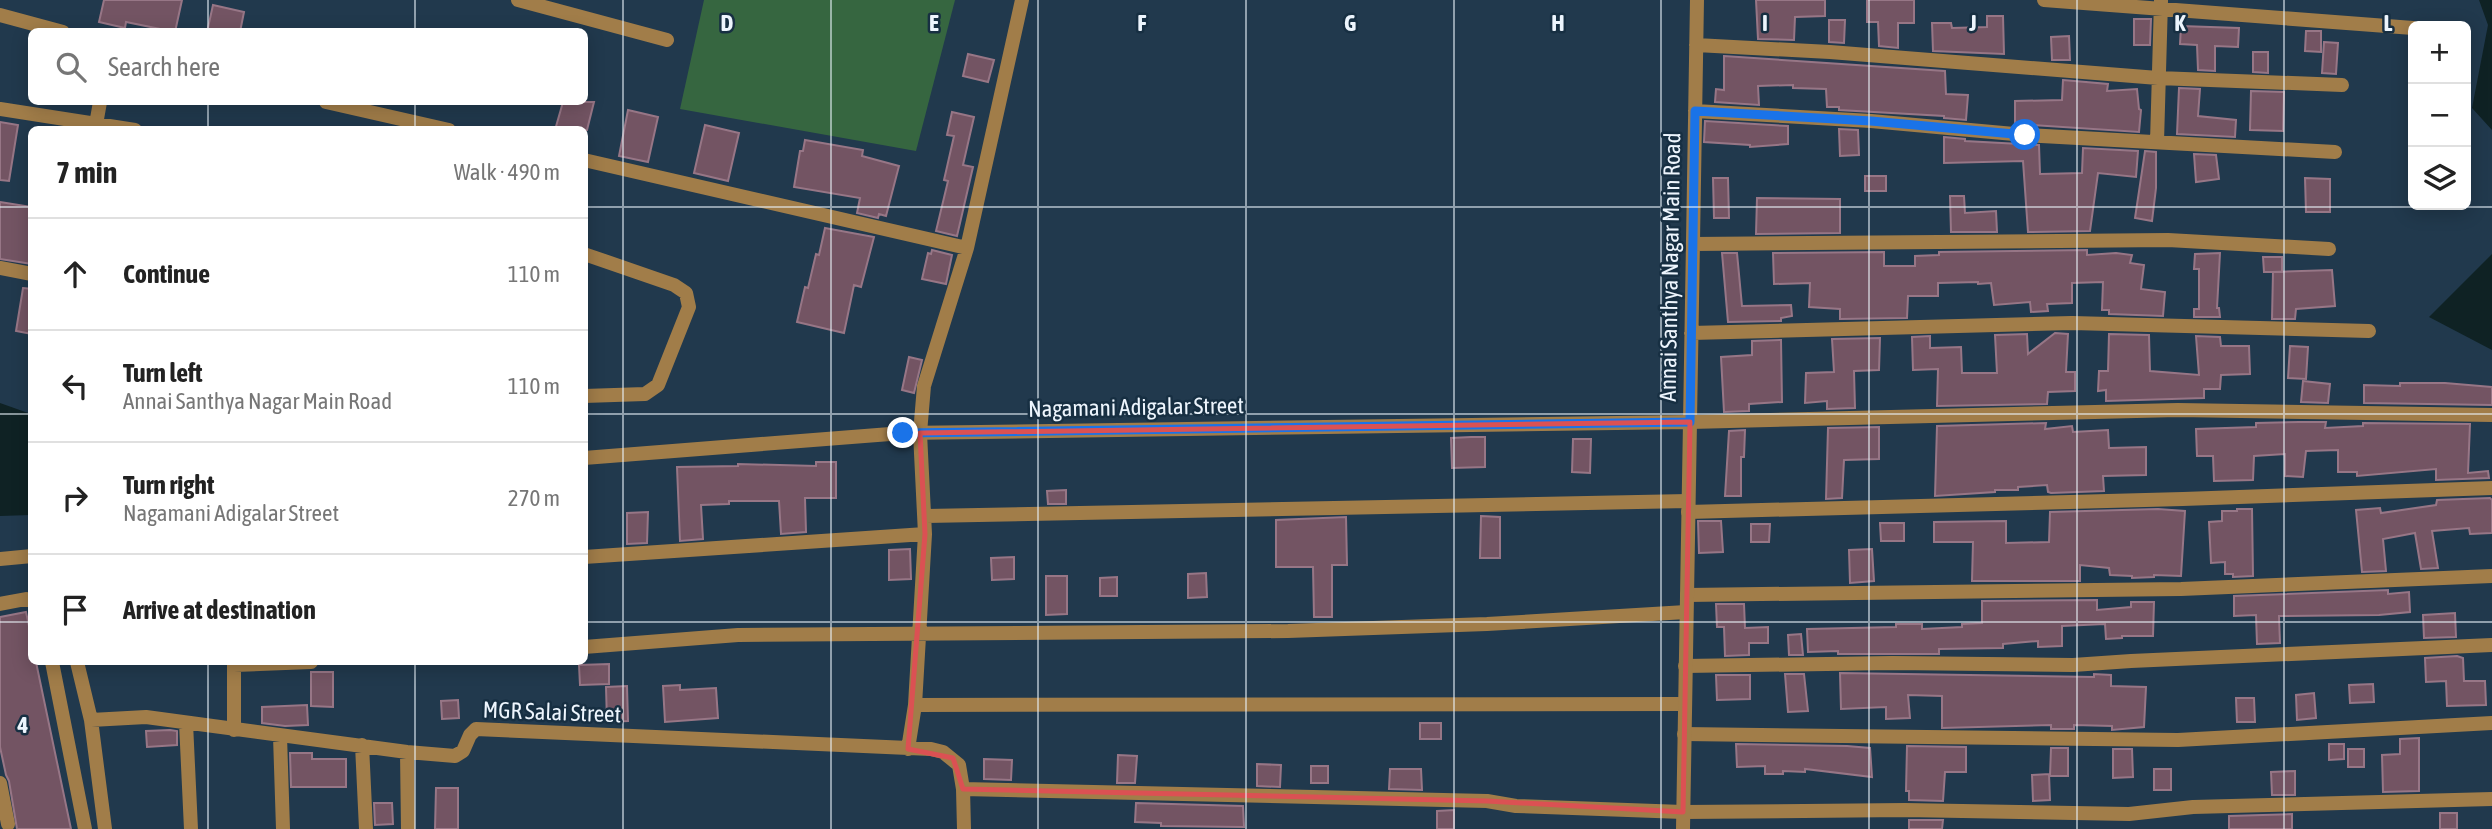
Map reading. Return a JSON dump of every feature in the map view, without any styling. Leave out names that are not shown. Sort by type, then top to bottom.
[{"type":"street","points":[[518,0],[667,40]]},
{"type":"street","points":[[908,749],[915,705],[926,516],[920,433],[924,386],[967,248],[1022,0]]},
{"type":"street","name":"Annai Santhya Nagar Main Road","points":[[1683,829],[1697,0]]},
{"type":"street","points":[[2044,0],[2161,4],[2408,28]]},
{"type":"street","points":[[2157,142],[2161,4]]},
{"type":"street","points":[[0,15],[48,28]]},
{"type":"street","points":[[1696,45],[1830,52],[2158,78],[2342,85]]},
{"type":"street","points":[[96,126],[100,105]]},
{"type":"street","points":[[339,105],[431,126]]},
{"type":"street","points":[[0,109],[91,126]]},
{"type":"street","points":[[1695,111],[1871,121],[2025,135],[2335,152]]},
{"type":"street","points":[[588,161],[967,248]]},
{"type":"street","points":[[1693,244],[2168,240],[2329,249]]},
{"type":"street","points":[[588,255],[674,285],[686,293],[689,307],[658,385],[645,394],[588,396]]},
{"type":"street","points":[[0,268],[28,273]]},
{"type":"street","points":[[1691,333],[2059,323],[2370,331]]},
{"type":"street","name":"Nagamani Adigalar Street","points":[[588,458],[920,433],[1690,422],[2178,410],[2492,415]]},
{"type":"street","points":[[926,516],[2183,499],[2492,488]]},
{"type":"street","points":[[588,557],[925,534]]},
{"type":"street","points":[[0,559],[28,556]]},
{"type":"street","points":[[1687,595],[2181,589],[2492,576]]},
{"type":"street","points":[[0,604],[28,599]]},
{"type":"street","points":[[588,647],[738,635],[1288,631],[1487,624],[1686,612]]},
{"type":"street","points":[[1685,666],[1892,663],[2073,665],[2492,645]]},
{"type":"street","points":[[53,665],[85,829]]},
{"type":"street","points":[[78,665],[91,720],[105,829]]},
{"type":"street","points":[[234,665],[234,730]]},
{"type":"street","points":[[915,705],[1685,704]]},
{"type":"street","name":"MGR Salai Street","points":[[91,720],[146,717],[455,756],[463,751],[470,735],[476,729],[932,750],[943,752],[959,765],[964,829]]},
{"type":"street","points":[[186,723],[191,829]]},
{"type":"street","points":[[1684,734],[2178,740],[2492,723]]},
{"type":"street","points":[[280,736],[284,829]]},
{"type":"street","points":[[362,745],[366,829]]},
{"type":"street","points":[[407,752],[408,829]]},
{"type":"street","points":[[0,783],[6,823]]},
{"type":"street","points":[[962,789],[1487,800],[1516,806],[1683,813],[1905,810],[2129,814],[2193,807],[2492,799]]},
{"type":"highlighted area","points":[[1690,422],[1683,812],[1487,801],[963,789],[953,758],[908,749],[925,534],[920,433]]},
{"type":"green space","points":[[704,0],[955,0],[916,151],[680,109]]},
{"type":"shaded area","points":[[2479,0],[2492,0],[2492,130],[2472,108],[2488,25]]},
{"type":"shaded area","points":[[2492,254],[2492,350],[2429,317]]},
{"type":"shaded area","points":[[0,403],[28,413],[28,515],[0,516]]},
{"type":"building","points":[[104,0],[182,0],[176,28],[155,28],[126,22],[125,28],[99,22]]},
{"type":"building","points":[[1756,0],[1825,0],[1825,16],[1795,17],[1794,40],[1758,39]]},
{"type":"building","points":[[1867,0],[1914,0],[1914,23],[1898,23],[1898,48],[1879,46],[1878,22],[1867,22]]},
{"type":"building","points":[[213,5],[244,12],[241,28],[208,28]]},
{"type":"building","points":[[1987,16],[2003,16],[2004,54],[1933,51],[1932,23],[1951,23],[1952,28],[1987,27]]},
{"type":"building","points":[[2134,19],[2151,19],[2150,45],[2134,45]]},
{"type":"building","points":[[1829,20],[1845,20],[1844,43],[1829,42]]},
{"type":"building","points":[[2181,26],[2239,28],[2238,47],[2215,46],[2215,71],[2198,70],[2197,45],[2180,44]]},
{"type":"building","points":[[2306,31],[2321,31],[2321,52],[2305,51]]},
{"type":"building","points":[[2069,36],[2070,60],[2052,60],[2051,37]]},
{"type":"building","points":[[2324,42],[2338,43],[2336,74],[2322,73]]},
{"type":"building","points":[[2253,52],[2268,52],[2268,73],[2253,72]]},
{"type":"building","points":[[968,54],[994,60],[988,82],[963,76]]},
{"type":"building","points":[[1724,56],[1945,71],[1946,94],[1968,95],[1966,120],[1944,116],[1839,110],[1839,107],[1827,107],[1826,89],[1793,88],[1793,85],[1758,86],[1759,105],[1715,102],[1716,89],[1724,90]]},
{"type":"building","points":[[2063,80],[2108,84],[2107,91],[2137,89],[2141,110],[2139,132],[2015,124],[2015,101],[2062,100]]},
{"type":"building","points":[[2179,88],[2200,89],[2198,116],[2236,120],[2235,137],[2177,134]]},
{"type":"building","points":[[2251,91],[2284,92],[2283,131],[2250,130]]},
{"type":"building","points":[[588,102],[594,102],[588,126],[556,126],[562,105],[588,105]]},
{"type":"building","points":[[628,110],[658,117],[648,162],[619,156]]},
{"type":"building","points":[[952,112],[974,117],[963,165],[973,167],[957,236],[936,231],[948,181],[944,180],[954,136],[947,135]]},
{"type":"building","points":[[1705,121],[1788,126],[1788,144],[1750,147],[1704,142]]},
{"type":"building","points":[[0,122],[18,125],[9,181],[0,180]]},
{"type":"building","points":[[705,125],[739,133],[728,181],[694,173]]},
{"type":"building","points":[[1839,129],[1858,130],[1859,155],[1840,156]]},
{"type":"building","points":[[1944,137],[1965,141],[2039,145],[2040,174],[2082,173],[2083,148],[2138,151],[2136,177],[2098,173],[2090,231],[2028,232],[2023,161],[1944,163]]},
{"type":"building","points":[[805,140],[863,150],[862,156],[899,166],[886,216],[879,214],[878,218],[857,213],[860,198],[794,187],[800,151],[803,151]]},
{"type":"building","points":[[2145,151],[2156,152],[2152,221],[2135,218]]},
{"type":"building","points":[[2194,154],[2216,155],[2219,179],[2196,182]]},
{"type":"building","points":[[1865,176],[1886,176],[1886,191],[1865,191]]},
{"type":"building","points":[[1713,178],[1728,178],[1729,218],[1714,218]]},
{"type":"building","points":[[2305,178],[2330,179],[2330,212],[2306,212]]},
{"type":"building","points":[[1950,196],[1964,196],[1965,213],[1996,211],[1997,232],[1951,232]]},
{"type":"building","points":[[1757,198],[1840,199],[1840,233],[1756,234]]},
{"type":"building","points":[[0,202],[28,206],[28,263],[0,259]]},
{"type":"building","points":[[825,228],[874,237],[861,287],[854,285],[844,333],[797,322],[805,287],[808,288]]},
{"type":"building","points":[[932,250],[952,255],[946,284],[922,279],[928,253],[931,254]]},
{"type":"building","points":[[2087,250],[2087,255],[2132,255],[2130,263],[2144,265],[2141,289],[2165,292],[2163,316],[2109,314],[2109,310],[2102,310],[2103,282],[2072,283],[2072,303],[2047,304],[2048,311],[2031,312],[2030,302],[1994,305],[1991,283],[1978,282],[1938,283],[1938,296],[1908,296],[1907,318],[1840,319],[1840,309],[1809,307],[1810,283],[1774,284],[1773,253],[1884,252],[1884,266],[1915,266],[1915,256],[1939,255],[1939,252]]},
{"type":"building","points":[[1722,253],[1737,253],[1742,306],[1791,305],[1792,316],[1781,318],[1781,321],[1728,322]]},
{"type":"building","points":[[2220,253],[2217,308],[2220,317],[2194,317],[2194,309],[2199,309],[2199,269],[2194,269],[2195,254]]},
{"type":"building","points":[[2263,257],[2282,257],[2282,272],[2264,272]]},
{"type":"building","points":[[2332,270],[2335,306],[2296,309],[2295,319],[2272,319],[2273,272]]},
{"type":"building","points":[[23,288],[28,289],[28,333],[16,331]]},
{"type":"building","points":[[2055,333],[2068,334],[2066,372],[2075,372],[2075,391],[2048,392],[2047,404],[1937,406],[1938,369],[1913,370],[1912,337],[1930,336],[1930,348],[1961,347],[1962,373],[1997,373],[1995,335],[2027,334],[2028,354]]},
{"type":"building","points":[[2109,334],[2149,335],[2150,371],[2199,375],[2196,336],[2220,337],[2221,346],[2249,346],[2250,374],[2221,375],[2220,389],[2204,389],[2204,398],[2106,401],[2106,390],[2098,391],[2099,371],[2108,371]]},
{"type":"building","points":[[1880,338],[1879,370],[1854,371],[1855,408],[1827,409],[1827,401],[1805,403],[1806,373],[1834,372],[1832,339]]},
{"type":"building","points":[[1781,340],[1782,402],[1749,404],[1749,411],[1724,412],[1721,357],[1752,355],[1752,341]]},
{"type":"building","points":[[2290,346],[2308,347],[2306,379],[2288,378]]},
{"type":"building","points":[[909,357],[922,360],[914,393],[902,390]]},
{"type":"building","points":[[2303,381],[2330,384],[2328,403],[2301,402]]},
{"type":"building","points":[[2400,383],[2492,387],[2492,405],[2364,403],[2364,385],[2400,386]]},
{"type":"building","points":[[2326,422],[2325,428],[2363,426],[2363,423],[2470,424],[2468,473],[2488,471],[2489,478],[2436,480],[2436,469],[2357,476],[2357,472],[2338,472],[2338,450],[2306,451],[2303,477],[2285,476],[2285,454],[2254,456],[2253,480],[2214,481],[2213,456],[2197,456],[2196,429],[2256,427],[2256,423]]},
{"type":"building","points":[[2046,423],[2045,429],[2072,426],[2073,432],[2108,430],[2109,448],[2146,447],[2146,475],[2103,476],[2104,491],[2051,493],[2048,492],[2047,485],[2018,487],[2018,490],[1935,496],[1937,426]]},
{"type":"building","points":[[1879,427],[1879,459],[1844,460],[1842,498],[1826,499],[1828,428]]},
{"type":"building","points":[[1745,430],[1744,457],[1741,457],[1741,496],[1725,496],[1729,431]]},
{"type":"building","points":[[1485,437],[1485,467],[1452,468],[1451,438]]},
{"type":"building","points":[[1573,439],[1591,439],[1590,473],[1572,472]]},
{"type":"building","points":[[816,462],[836,462],[836,498],[805,498],[806,532],[781,534],[779,501],[729,501],[729,504],[701,505],[703,539],[680,541],[677,467],[738,464],[816,466]]},
{"type":"building","points":[[1066,490],[1066,504],[1048,504],[1047,491]]},
{"type":"building","points":[[2490,498],[2492,533],[2470,534],[2469,528],[2432,531],[2438,568],[2421,569],[2415,533],[2383,539],[2386,571],[2362,572],[2356,510],[2380,508],[2381,513],[2436,505],[2437,500]]},
{"type":"building","points":[[2158,509],[2185,511],[2181,576],[2154,575],[2132,578],[2110,575],[2109,568],[2080,565],[2080,581],[1972,581],[1973,542],[1934,542],[1934,522],[2006,521],[2006,543],[2049,542],[2050,512]]},
{"type":"building","points":[[2252,509],[2253,576],[2233,577],[2233,574],[2225,574],[2225,562],[2211,563],[2209,522],[2222,521],[2222,511]]},
{"type":"building","points":[[648,512],[647,543],[627,544],[627,513]]},
{"type":"building","points":[[1481,516],[1500,517],[1500,558],[1480,558]]},
{"type":"building","points":[[1346,517],[1347,565],[1332,565],[1332,617],[1314,617],[1313,567],[1276,567],[1276,520]]},
{"type":"building","points":[[1698,521],[1721,521],[1723,552],[1699,553]]},
{"type":"building","points":[[1880,523],[1904,523],[1904,541],[1881,541]]},
{"type":"building","points":[[1751,524],[1770,524],[1769,542],[1751,542]]},
{"type":"building","points":[[910,549],[911,579],[889,580],[889,550]]},
{"type":"building","points":[[1872,549],[1874,581],[1850,583],[1849,550]]},
{"type":"building","points":[[1014,557],[1014,579],[992,580],[991,558]]},
{"type":"building","points":[[1206,573],[1207,597],[1188,598],[1188,574]]},
{"type":"building","points":[[1046,576],[1067,576],[1067,614],[1046,615]]},
{"type":"building","points":[[1117,577],[1117,596],[1100,596],[1100,578]]},
{"type":"building","points":[[2388,590],[2388,594],[2409,592],[2410,612],[2279,616],[2280,643],[2257,644],[2256,615],[2234,616],[2234,596]]},
{"type":"building","points":[[2097,600],[2097,610],[2131,607],[2131,602],[2154,602],[2153,636],[2106,639],[2105,624],[2062,626],[2062,646],[2038,647],[2038,641],[2003,644],[2003,648],[1939,649],[1939,654],[1808,652],[1807,629],[1896,627],[1896,624],[1922,624],[1922,629],[1962,627],[1962,624],[1982,623],[1982,601]]},
{"type":"building","points":[[1716,604],[1744,604],[1745,628],[1768,627],[1768,643],[1749,643],[1749,655],[1725,656],[1724,627],[1717,627]]},
{"type":"building","points":[[26,612],[28,665],[37,665],[71,829],[17,829],[0,747],[0,617]]},
{"type":"building","points":[[2455,613],[2456,637],[2424,638],[2423,615]]},
{"type":"building","points":[[1801,634],[1803,655],[1789,655],[1788,635]]},
{"type":"building","points":[[2425,658],[2463,658],[2464,681],[2485,681],[2486,705],[2447,706],[2446,681],[2426,682]]},
{"type":"building","points":[[609,664],[609,684],[580,685],[579,665]]},
{"type":"building","points":[[311,672],[333,672],[333,707],[311,706]]},
{"type":"building","points":[[1840,673],[2094,677],[2094,674],[2111,675],[2111,686],[2146,687],[2144,727],[2112,730],[2112,726],[2074,725],[2074,729],[2051,729],[2051,725],[1942,728],[1942,696],[1908,695],[1910,718],[1886,719],[1886,707],[1841,709]]},
{"type":"building","points":[[1785,674],[1804,674],[1808,711],[1788,712]]},
{"type":"building","points":[[1716,675],[1750,675],[1750,699],[1717,700]]},
{"type":"building","points":[[2373,684],[2374,702],[2350,703],[2349,685]]},
{"type":"building","points":[[680,685],[680,690],[716,688],[718,718],[665,722],[663,686]]},
{"type":"building","points":[[627,686],[628,721],[607,722],[606,687]]},
{"type":"building","points":[[2314,693],[2316,718],[2297,720],[2296,695]]},
{"type":"building","points":[[2236,698],[2254,698],[2255,722],[2237,722]]},
{"type":"building","points":[[458,700],[459,718],[442,719],[441,701]]},
{"type":"building","points":[[307,705],[308,725],[262,723],[262,707]]},
{"type":"building","points":[[1420,723],[1441,723],[1441,739],[1420,739]]},
{"type":"building","points":[[146,731],[177,731],[177,745],[147,747]]},
{"type":"building","points":[[2419,738],[2419,791],[2383,792],[2382,755],[2400,754],[2400,739]]},
{"type":"building","points":[[1736,744],[1870,748],[1872,777],[1805,769],[1805,772],[1765,774],[1765,766],[1737,767]]},
{"type":"building","points":[[2329,744],[2344,744],[2344,759],[2329,760]]},
{"type":"building","points":[[1907,746],[1966,747],[1966,772],[1945,772],[1943,801],[1909,800],[1909,791],[1906,791]]},
{"type":"building","points":[[2051,748],[2068,748],[2068,776],[2050,776]]},
{"type":"building","points":[[2113,749],[2132,749],[2133,777],[2113,778]]},
{"type":"building","points":[[2348,749],[2364,749],[2364,767],[2348,767]]},
{"type":"building","points":[[290,753],[312,753],[312,759],[346,759],[346,787],[291,787]]},
{"type":"building","points":[[1118,755],[1137,756],[1135,783],[1117,783]]},
{"type":"building","points":[[984,759],[1012,760],[1011,780],[984,779]]},
{"type":"building","points":[[1257,764],[1281,765],[1280,787],[1257,786]]},
{"type":"building","points":[[1311,766],[1328,766],[1328,783],[1311,783]]},
{"type":"building","points":[[1390,769],[1421,769],[1422,790],[1389,789]]},
{"type":"building","points":[[2154,769],[2171,769],[2171,790],[2154,790]]},
{"type":"building","points":[[2295,771],[2295,795],[2272,795],[2271,772]]},
{"type":"building","points":[[2049,774],[2050,800],[2033,801],[2032,775]]},
{"type":"building","points":[[436,788],[458,788],[458,829],[435,829]]},
{"type":"building","points":[[374,803],[392,803],[393,824],[375,825]]},
{"type":"building","points":[[1136,803],[1243,806],[1244,827],[1161,826],[1161,823],[1135,822]]},
{"type":"building","points":[[1454,810],[1454,829],[1437,829],[1437,811]]},
{"type":"building","points":[[2440,813],[2457,813],[2457,829],[2440,829]]},
{"type":"building","points":[[2292,814],[2292,829],[2229,829],[2229,816]]},
{"type":"building","points":[[1909,820],[1943,820],[1942,829],[1909,829]]},
{"type":"route","points":[[903,433],[1690,422],[1695,111],[1871,121],[2025,135]]}]
